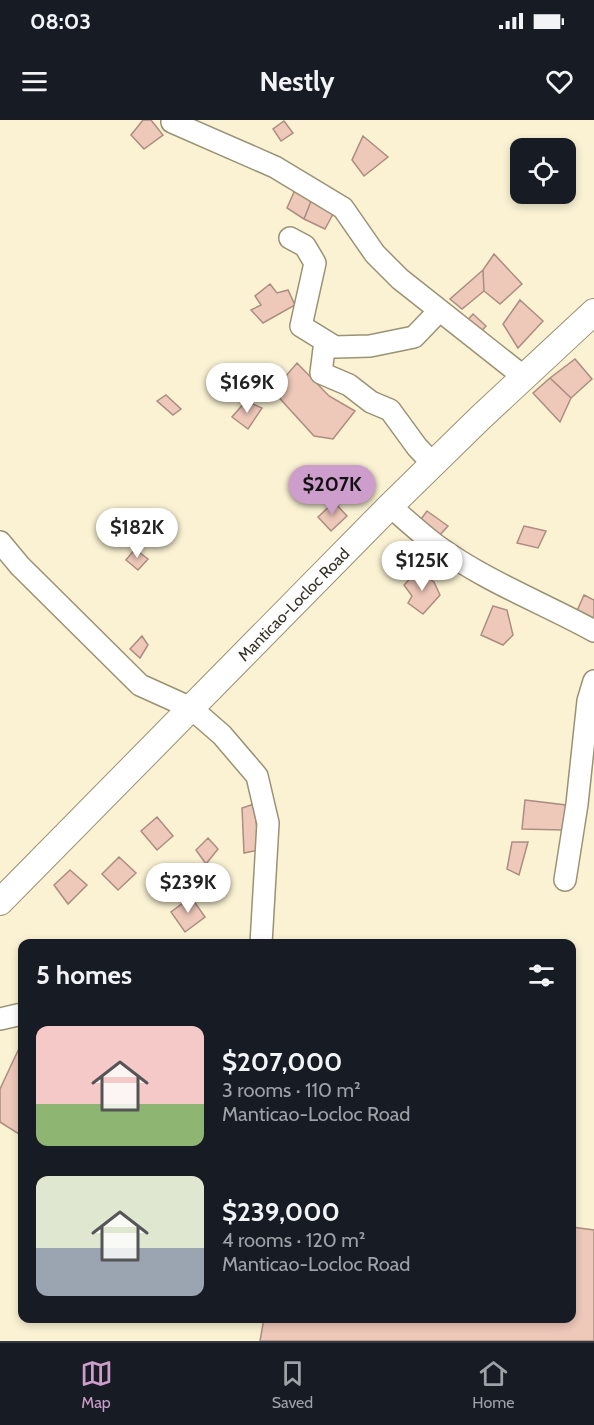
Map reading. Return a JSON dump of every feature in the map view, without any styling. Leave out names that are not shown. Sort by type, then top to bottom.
[{"type":"street","points":[[172,122],[275,167],[343,208],[375,255],[400,279],[524,376]]},
{"type":"street","points":[[290,238],[305,246],[315,264],[301,326],[335,347],[370,346],[414,337],[439,311]]},
{"type":"street","name":"Manticao-Locloc Road","points":[[0,902],[390,506],[524,376],[594,312]]},
{"type":"street","points":[[325,341],[321,373],[349,386],[371,402],[390,410],[417,447],[433,464]]},
{"type":"street","points":[[390,506],[436,545],[469,566],[594,631]]},
{"type":"street","points":[[0,542],[20,566],[140,685],[191,708],[222,735],[257,776],[268,823],[261,939]]},
{"type":"street","points":[[566,880],[588,701],[594,681]]},
{"type":"street","points":[[0,1019],[18,1015]]},
{"type":"building","points":[[143,120],[151,120],[163,135],[144,149],[131,135]]},
{"type":"building","points":[[284,121],[293,133],[281,141],[273,129]]},
{"type":"building","points":[[363,136],[388,157],[364,176],[352,160]]},
{"type":"building","points":[[294,192],[313,196],[304,219],[287,208]]},
{"type":"building","points":[[313,196],[333,214],[325,229],[304,219]]},
{"type":"building","points":[[494,254],[522,284],[500,304],[484,291],[483,270]]},
{"type":"building","points":[[483,270],[484,291],[462,309],[450,299]]},
{"type":"building","points":[[270,284],[277,293],[288,290],[295,305],[263,323],[251,310],[261,305],[255,296]]},
{"type":"building","points":[[520,300],[543,321],[518,348],[503,324]]},
{"type":"building","points":[[473,314],[486,326],[477,336],[464,324]]},
{"type":"building","points":[[575,359],[592,379],[571,398],[550,378]]},
{"type":"building","points":[[297,363],[329,396],[355,411],[333,439],[314,436],[273,391]]},
{"type":"building","points":[[550,378],[571,398],[560,422],[533,393]]},
{"type":"building","points":[[166,395],[181,409],[173,415],[157,401]]},
{"type":"building","points":[[246,401],[262,408],[248,429],[232,417]]},
{"type":"building","points":[[334,502],[347,516],[331,531],[318,517]]},
{"type":"building","points":[[427,511],[448,526],[438,537],[418,523]]},
{"type":"building","points":[[524,526],[546,531],[538,548],[517,543]]},
{"type":"building","points":[[135,549],[148,559],[138,570],[126,560]]},
{"type":"building","points":[[418,570],[434,582],[440,595],[423,614],[408,603],[412,596],[404,585]]},
{"type":"building","points":[[584,595],[594,600],[594,621],[576,613]]},
{"type":"building","points":[[493,606],[507,610],[513,635],[503,645],[481,635]]},
{"type":"building","points":[[142,636],[148,645],[140,658],[130,649]]},
{"type":"building","points":[[525,800],[566,805],[563,830],[522,829]]},
{"type":"building","points":[[254,804],[258,850],[244,853],[242,808]]},
{"type":"building","points":[[157,817],[173,836],[157,850],[141,831]]},
{"type":"building","points":[[208,838],[218,849],[206,864],[196,850]]},
{"type":"building","points":[[512,842],[528,842],[519,875],[507,869]]},
{"type":"building","points":[[119,857],[136,873],[118,890],[102,874]]},
{"type":"building","points":[[70,870],[87,885],[68,904],[54,885]]},
{"type":"building","points":[[191,897],[205,917],[185,932],[171,912]]},
{"type":"building","points":[[18,1051],[18,1133],[0,1122],[0,1089]]},
{"type":"building","points":[[576,1228],[594,1230],[594,1341],[260,1341],[263,1323],[576,1323]]}]
